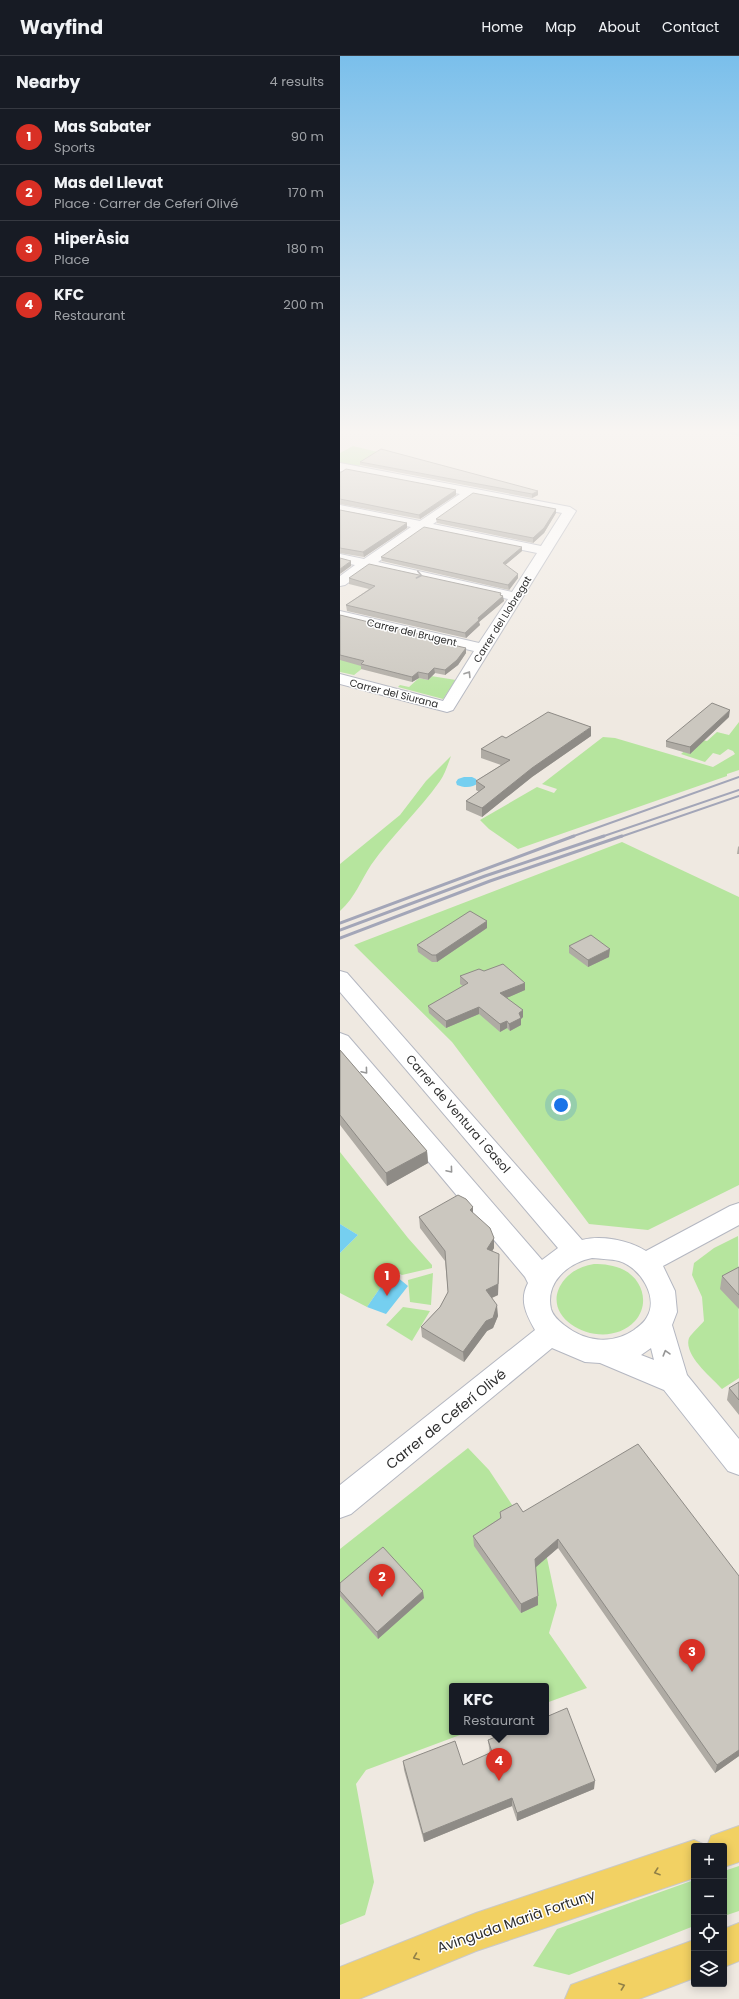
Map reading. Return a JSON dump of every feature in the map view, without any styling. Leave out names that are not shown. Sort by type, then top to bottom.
[{"type":"main road","points":[[727,1848],[739,1844]]},
{"type":"main road","name":"Avinguda Marià Fortuny","points":[[340,1987],[476,1932],[691,1861]]},
{"type":"main road","points":[[727,1947],[739,1942]]},
{"type":"main road","points":[[585,1999],[691,1960]]},
{"type":"street","points":[[401,522],[545,551]]},
{"type":"street","points":[[340,582],[428,522]]},
{"type":"street","name":"Carrer del Llobregat","points":[[447,707],[563,522]]},
{"type":"street","points":[[340,558],[517,597]]},
{"type":"street","name":"Carrer del Brugent","points":[[340,615],[484,649]]},
{"type":"street","name":"Carrer del Siurana","points":[[340,680],[447,707]]},
{"type":"street","name":"Carrer de Ventura i Gasol","points":[[340,978],[576,1251]]},
{"type":"street","points":[[340,1041],[535,1270],[540,1280]]},
{"type":"street","points":[[644,1264],[739,1213]]},
{"type":"street","points":[[605,1353],[628,1349],[645,1339],[658,1325],[665,1304],[662,1286],[651,1269],[635,1257],[613,1249],[592,1248],[576,1251],[558,1260],[540,1280],[536,1298],[538,1311],[540,1317],[551,1334],[568,1345],[582,1350],[605,1353],[674,1381]]},
{"type":"street","points":[[658,1325],[674,1381],[739,1461]]},
{"type":"street","name":"Carrer de Ceferí Olivé","points":[[340,1504],[551,1334]]},
{"type":"green space","points":[[340,640],[383,652],[354,675],[340,672]]},
{"type":"green space","points":[[431,676],[456,680],[443,699],[398,687],[400,685],[409,687],[419,678],[428,680]]},
{"type":"green space","points":[[739,722],[739,770],[727,774],[727,776],[518,849],[489,829],[480,820],[537,787],[554,793],[557,789],[542,784],[603,737],[615,738],[713,767],[735,754],[733,751],[728,749],[720,755],[713,753],[705,762],[681,754],[698,739],[707,741],[717,732],[729,735]]},
{"type":"green space","points":[[451,756],[440,781],[379,854],[354,894],[340,911],[340,864],[400,815],[426,781]]},
{"type":"green space","points":[[622,842],[739,897],[739,1185],[648,1230],[589,1224],[452,1042],[354,945]]},
{"type":"green space","points":[[340,1152],[408,1238],[432,1265],[432,1268],[402,1275],[394,1271],[391,1272],[367,1307],[340,1293],[340,1253],[358,1235],[340,1224]]},
{"type":"green space","points":[[738,1236],[739,1378],[722,1389],[694,1359],[688,1345],[689,1338],[704,1321],[702,1297],[692,1275],[694,1263],[714,1248]]},
{"type":"green space","points":[[594,1264],[609,1265],[624,1270],[631,1274],[640,1286],[643,1300],[640,1314],[635,1321],[622,1331],[606,1334],[591,1333],[576,1327],[564,1318],[558,1307],[557,1293],[565,1279],[578,1269]]},
{"type":"green space","points":[[433,1273],[431,1305],[410,1302],[408,1280]]},
{"type":"green space","points":[[403,1307],[430,1311],[412,1341],[386,1325]]},
{"type":"green space","points":[[468,1448],[489,1470],[547,1558],[557,1605],[549,1633],[587,1688],[549,1702],[549,1683],[449,1683],[449,1735],[460,1735],[366,1770],[356,1784],[374,1882],[365,1915],[340,1925],[340,1549]]},
{"type":"green space","points":[[739,1866],[739,1911],[727,1915],[727,1879],[727,1870]]},
{"type":"green space","points":[[691,1881],[691,1927],[569,1975],[533,1966],[557,1929]]},
{"type":"water","points":[[472,777],[476,779],[478,783],[474,786],[468,787],[457,785],[456,782],[458,779]]},
{"type":"water","points":[[340,1224],[358,1235],[340,1253]]},
{"type":"water","points":[[391,1272],[408,1286],[386,1314],[367,1307]]},
{"type":"building","points":[[340,522],[407,523],[363,552],[340,548]]},
{"type":"building","points":[[450,522],[548,522],[544,528],[533,538]]},
{"type":"building","points":[[424,527],[522,547],[503,563],[518,574],[508,585],[381,557]]},
{"type":"building","points":[[340,558],[351,561],[340,569]]},
{"type":"building","points":[[369,564],[501,593],[500,595],[503,596],[478,618],[479,620],[465,633],[346,605],[375,586],[349,578]]},
{"type":"building","points":[[340,615],[455,643],[453,645],[466,648],[457,660],[445,670],[434,668],[428,674],[418,672],[412,677],[361,664],[364,661],[340,655]]},
{"type":"building","points":[[712,703],[730,710],[690,747],[666,741]]},
{"type":"building","points":[[548,712],[591,727],[532,768],[482,808],[466,801],[485,787],[476,781],[510,760],[481,749],[502,736],[506,738]]},
{"type":"building","points":[[470,911],[487,921],[436,955],[432,955],[417,945]]},
{"type":"building","points":[[591,935],[610,949],[588,960],[569,946]]},
{"type":"building","points":[[503,964],[525,983],[500,993],[523,1010],[519,1013],[521,1018],[509,1024],[507,1021],[500,1024],[479,1007],[446,1021],[428,1006],[468,983],[460,976],[479,969],[484,971]]},
{"type":"building","points":[[340,1050],[427,1151],[386,1173],[340,1115]]},
{"type":"building","points":[[458,1195],[466,1199],[473,1207],[470,1210],[490,1228],[494,1238],[487,1249],[499,1254],[498,1284],[486,1290],[497,1305],[493,1318],[486,1321],[463,1352],[421,1327],[440,1307],[448,1292],[445,1251],[419,1217]]},
{"type":"building","points":[[739,1267],[739,1295],[722,1276]]},
{"type":"building","points":[[739,1382],[739,1400],[729,1388]]},
{"type":"building","points":[[638,1444],[739,1576],[739,1750],[717,1765],[558,1539],[535,1559],[538,1596],[521,1604],[473,1536],[501,1518],[500,1512],[517,1503],[523,1512]]},
{"type":"building","points":[[383,1547],[423,1591],[377,1632],[340,1591],[340,1583]]},
{"type":"building","points":[[567,1708],[595,1781],[517,1813],[512,1798],[423,1834],[403,1761],[455,1741],[463,1765],[492,1752],[488,1740],[500,1735],[549,1735],[549,1716]]},
{"type":"railway","points":[[571,837],[739,777]]},
{"type":"railway","points":[[601,837],[739,790]]},
{"type":"railway","points":[[620,837],[739,796]]},
{"type":"railway","points":[[340,923],[574,836]]},
{"type":"railway","points":[[340,930],[485,876],[604,836]]},
{"type":"railway","points":[[340,938],[490,881],[622,836]]},
{"type":"place","name":"Mas Sabater","points":[[387,1296]]},
{"type":"place","name":"Mas del Llevat","points":[[382,1597]]},
{"type":"place","name":"HiperÀsia","points":[[692,1672]]},
{"type":"place","name":"KFC","points":[[499,1781]]}]
